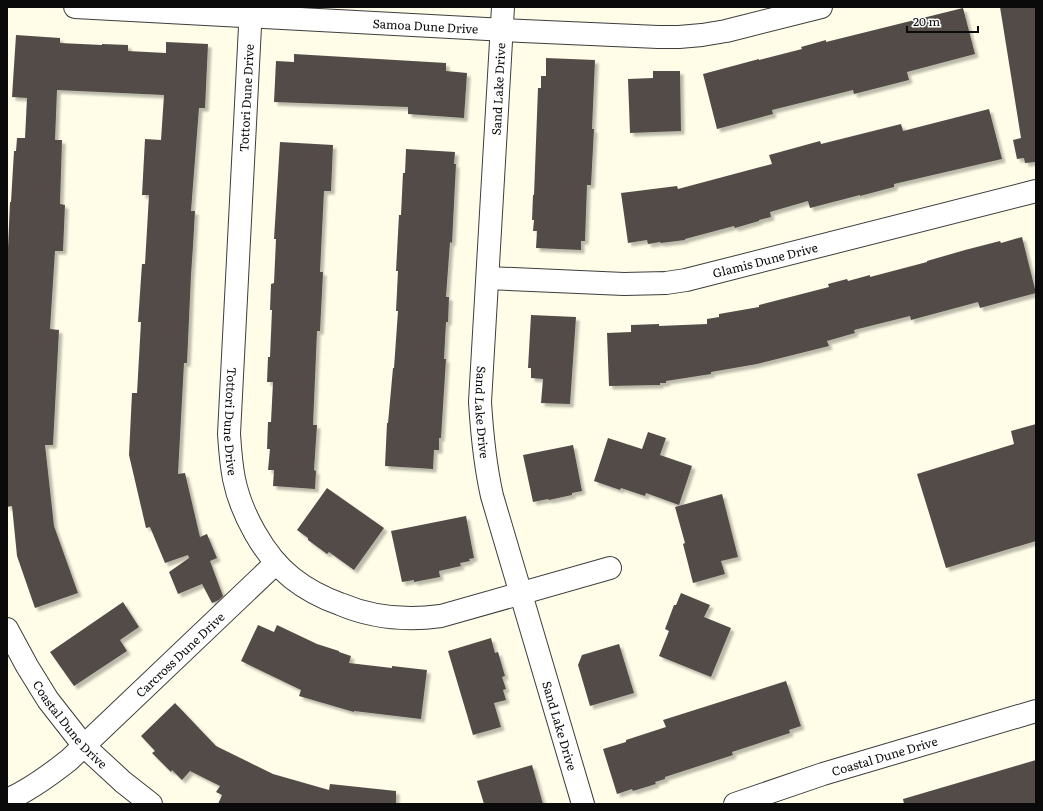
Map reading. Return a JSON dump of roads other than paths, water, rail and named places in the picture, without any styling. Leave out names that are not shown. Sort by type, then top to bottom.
[{"type":"street","name":"Samoa Dune Drive","points":[[75,7],[251,12],[502,29],[658,37],[695,36],[726,31],[821,7]]},
{"type":"street","name":"Sand Lake Drive","points":[[503,7],[480,402],[484,449],[492,496],[583,804]]},
{"type":"street","name":"Tottori Dune Drive","points":[[251,12],[229,434],[230,457],[234,480],[241,503],[262,544],[276,564],[291,577],[329,600],[353,610],[379,616],[407,619],[441,616],[610,568]]},
{"type":"street","name":"Glamis Dune Drive","points":[[488,278],[624,284],[666,283],[686,280],[715,274],[1036,191]]},
{"type":"street","name":"Carcross Dune Drive","points":[[7,800],[33,786],[69,760],[276,564]]},
{"type":"street","name":"Coastal Dune Drive","points":[[7,629],[26,666],[48,700],[84,746],[123,782],[151,804]]},
{"type":"street","name":"Coastal Dune Drive","points":[[735,804],[823,774],[1036,711]]}]
